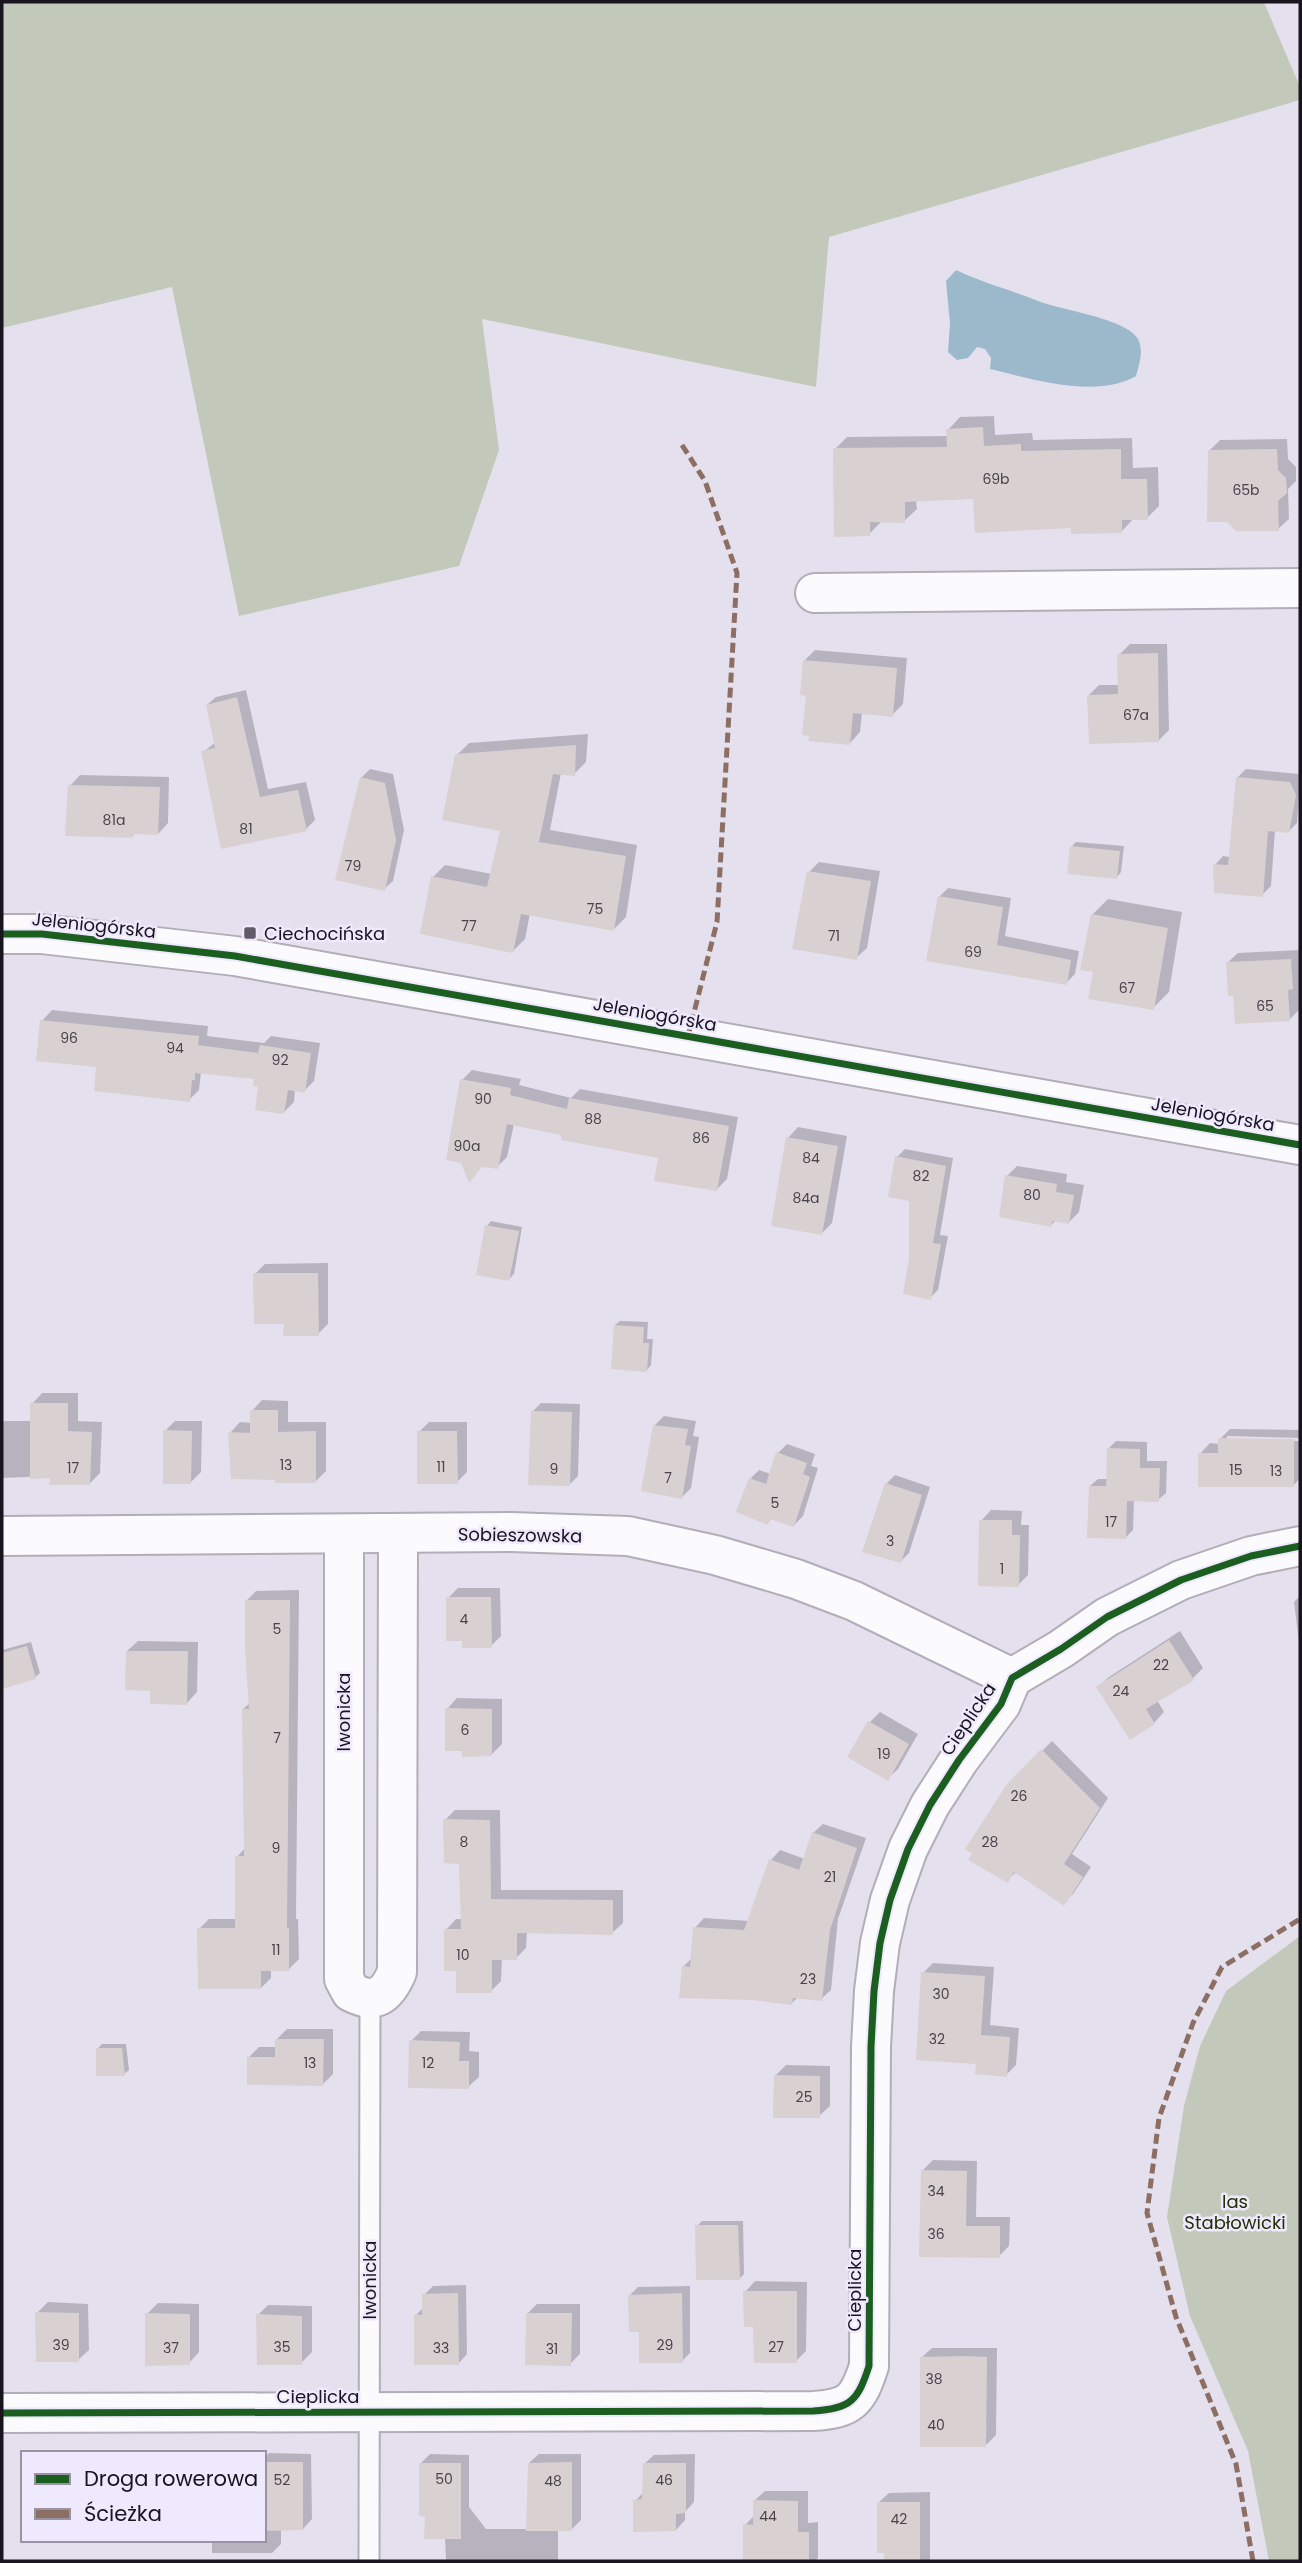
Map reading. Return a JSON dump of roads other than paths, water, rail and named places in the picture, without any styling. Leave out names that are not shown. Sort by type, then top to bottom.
[{"type":"street","points":[[816,593],[1300,588]]},
{"type":"street","name":"Jeleniogórska","points":[[2,934],[42,934],[235,956],[1300,1145]]},
{"type":"street","name":"Sobieszowska","points":[[2,1536],[398,1535],[511,1532],[628,1536],[715,1555],[796,1579],[854,1601],[1012,1678]]},
{"type":"street","name":"Iwonicka","points":[[344,1535],[344,1979],[351,1992],[370,1998]]},
{"type":"street","points":[[370,1998],[381,1996],[391,1987],[397,1972],[398,1535]]},
{"type":"street","name":"Cieplicka","points":[[2,2413],[813,2411],[843,2406],[860,2392],[870,2361],[871,2047],[880,1943],[890,1900],[908,1849],[930,1805],[959,1760],[1001,1704],[1012,1678],[1107,1617],[1181,1580],[1251,1556],[1300,1546]]},
{"type":"lane","name":"Iwonicka","points":[[369,2561],[370,1998]]},
{"type":"water","points":[[956,270],[1038,301],[1120,325],[1138,339],[1141,348],[1136,376],[1120,383],[1084,387],[1025,378],[990,369],[991,358],[985,349],[977,347],[968,358],[957,360],[948,352],[950,324],[946,281]]},
{"type":"place","name":"Ciechocińska","points":[[250,933]]},
{"type":"park label","name":"las Stabłowicki","points":[[1235,2211]]}]
